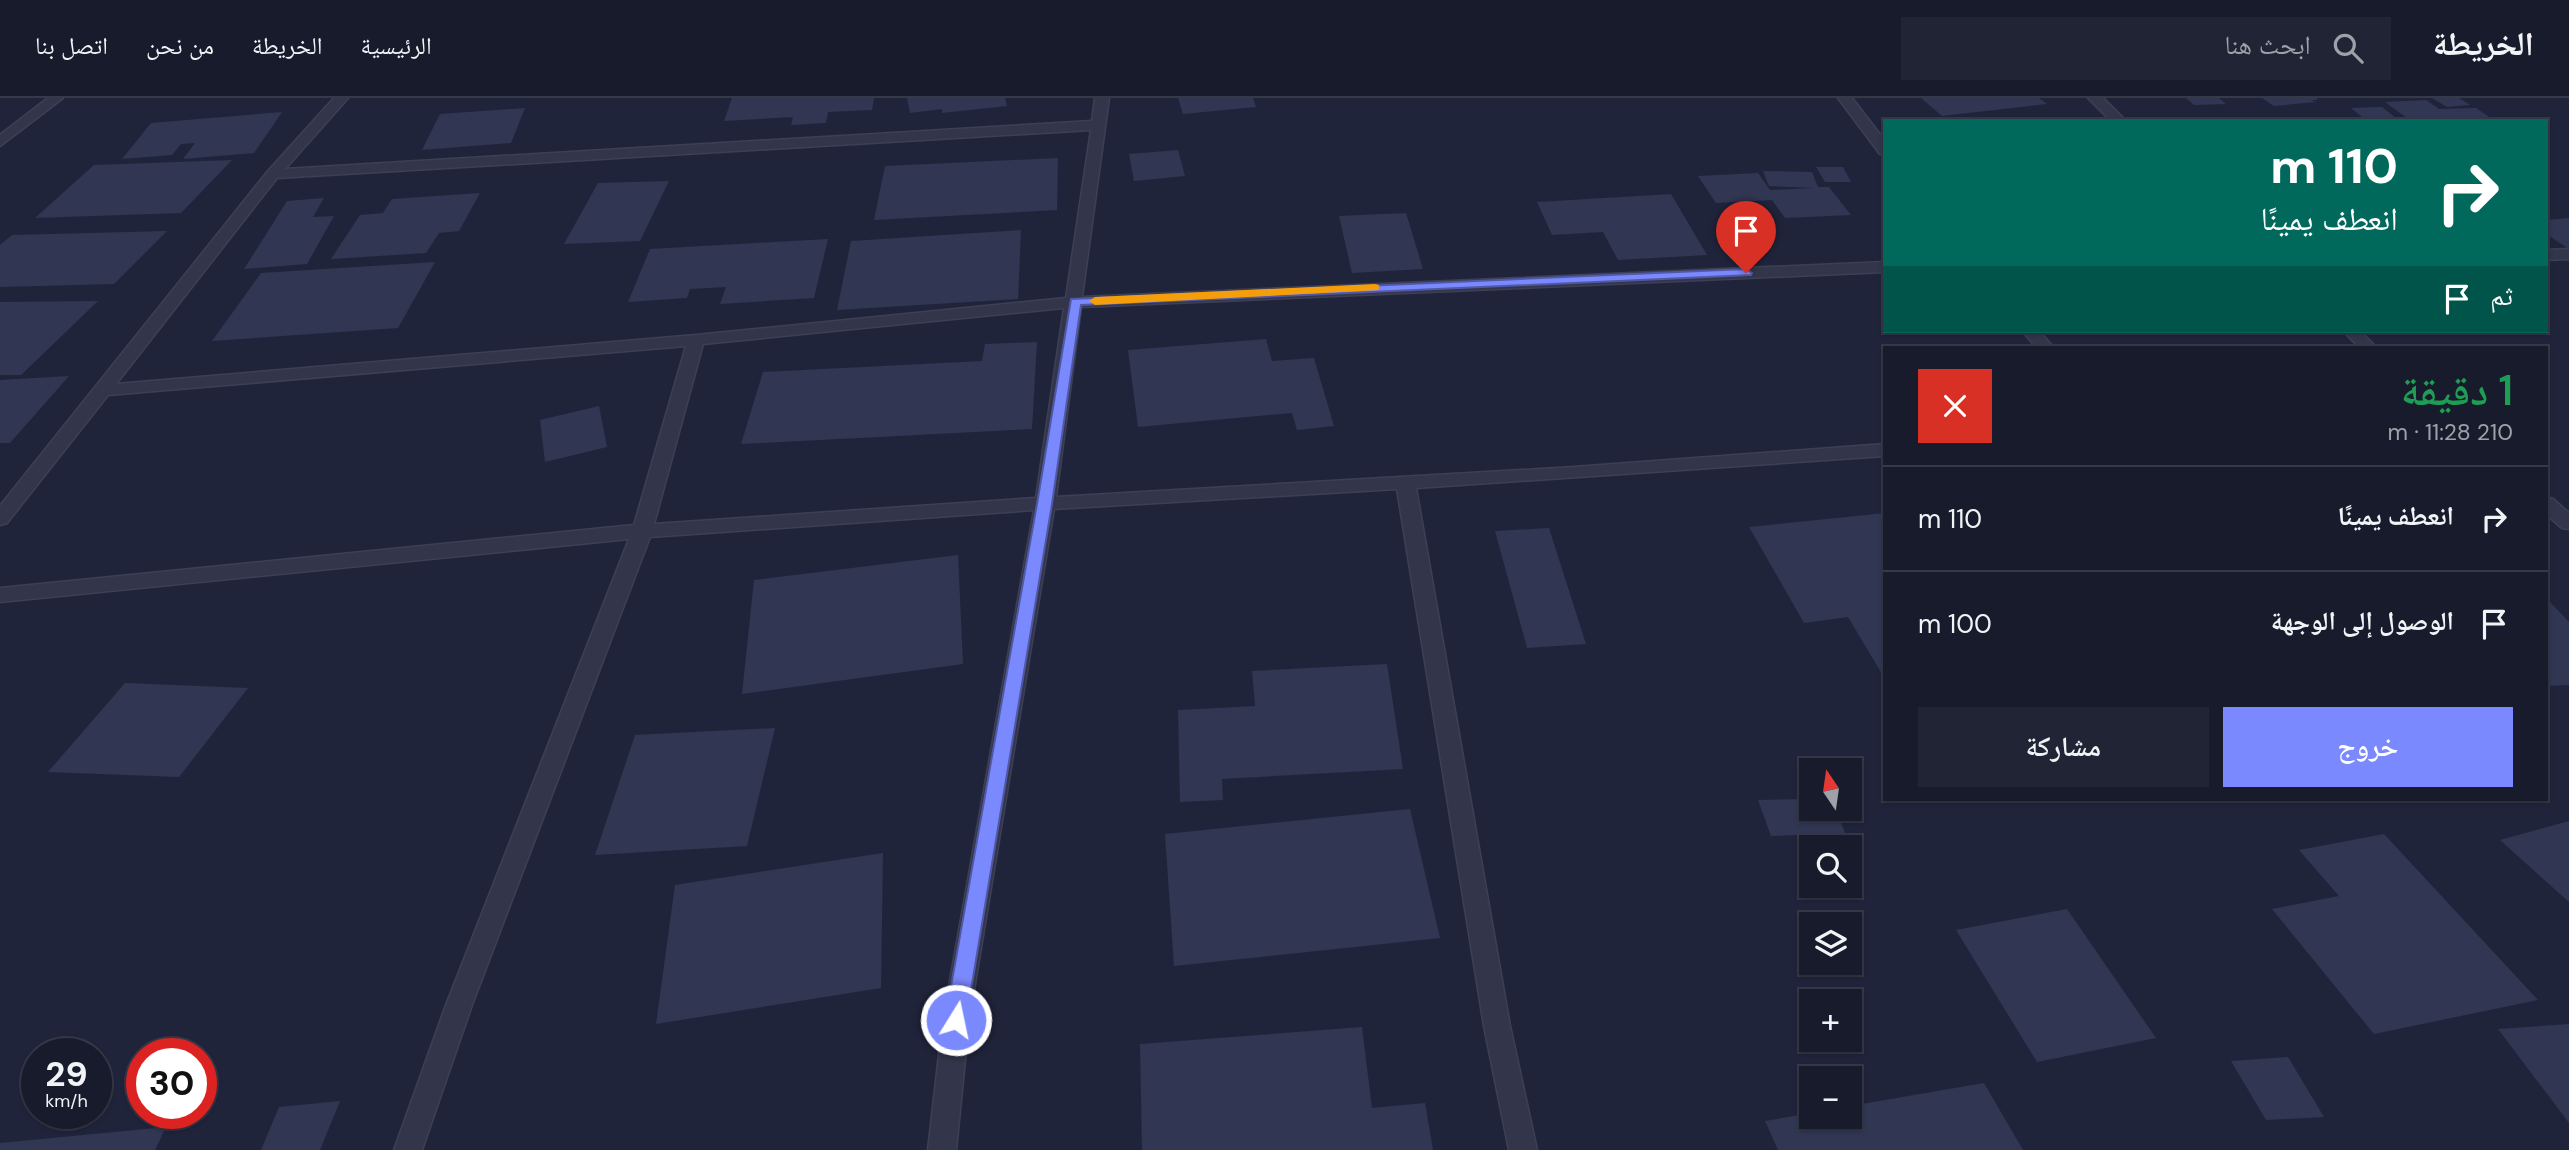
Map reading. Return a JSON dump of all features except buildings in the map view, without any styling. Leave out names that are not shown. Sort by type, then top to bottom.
[{"type":"street","points":[[0,142],[56,98]]},
{"type":"street","points":[[0,519],[273,174],[341,98]]},
{"type":"street","points":[[942,1150],[956,1020],[1045,504],[1102,98]]},
{"type":"street","points":[[1845,98],[1883,148]]},
{"type":"street","points":[[2095,98],[2117,119]]},
{"type":"street","points":[[273,174],[1100,125]]},
{"type":"street","points":[[2548,255],[2569,254]]},
{"type":"street","points":[[102,390],[696,341],[1075,302],[1883,267]]},
{"type":"street","points":[[2032,333],[2044,346]]},
{"type":"street","points":[[2353,333],[2367,346]]},
{"type":"street","points":[[408,1150],[459,1005],[642,531],[696,341]]},
{"type":"street","points":[[0,595],[642,531],[1728,463],[1883,450]]},
{"type":"street","points":[[1405,482],[1497,1026],[1523,1150]]},
{"type":"street","points":[[2548,505],[2569,523]]},
{"type":"slow traffic","points":[[1095,301],[1375,287]]},
{"type":"route","points":[[956,1020],[1045,504],[1075,302],[1414,285],[1746,273]]}]
